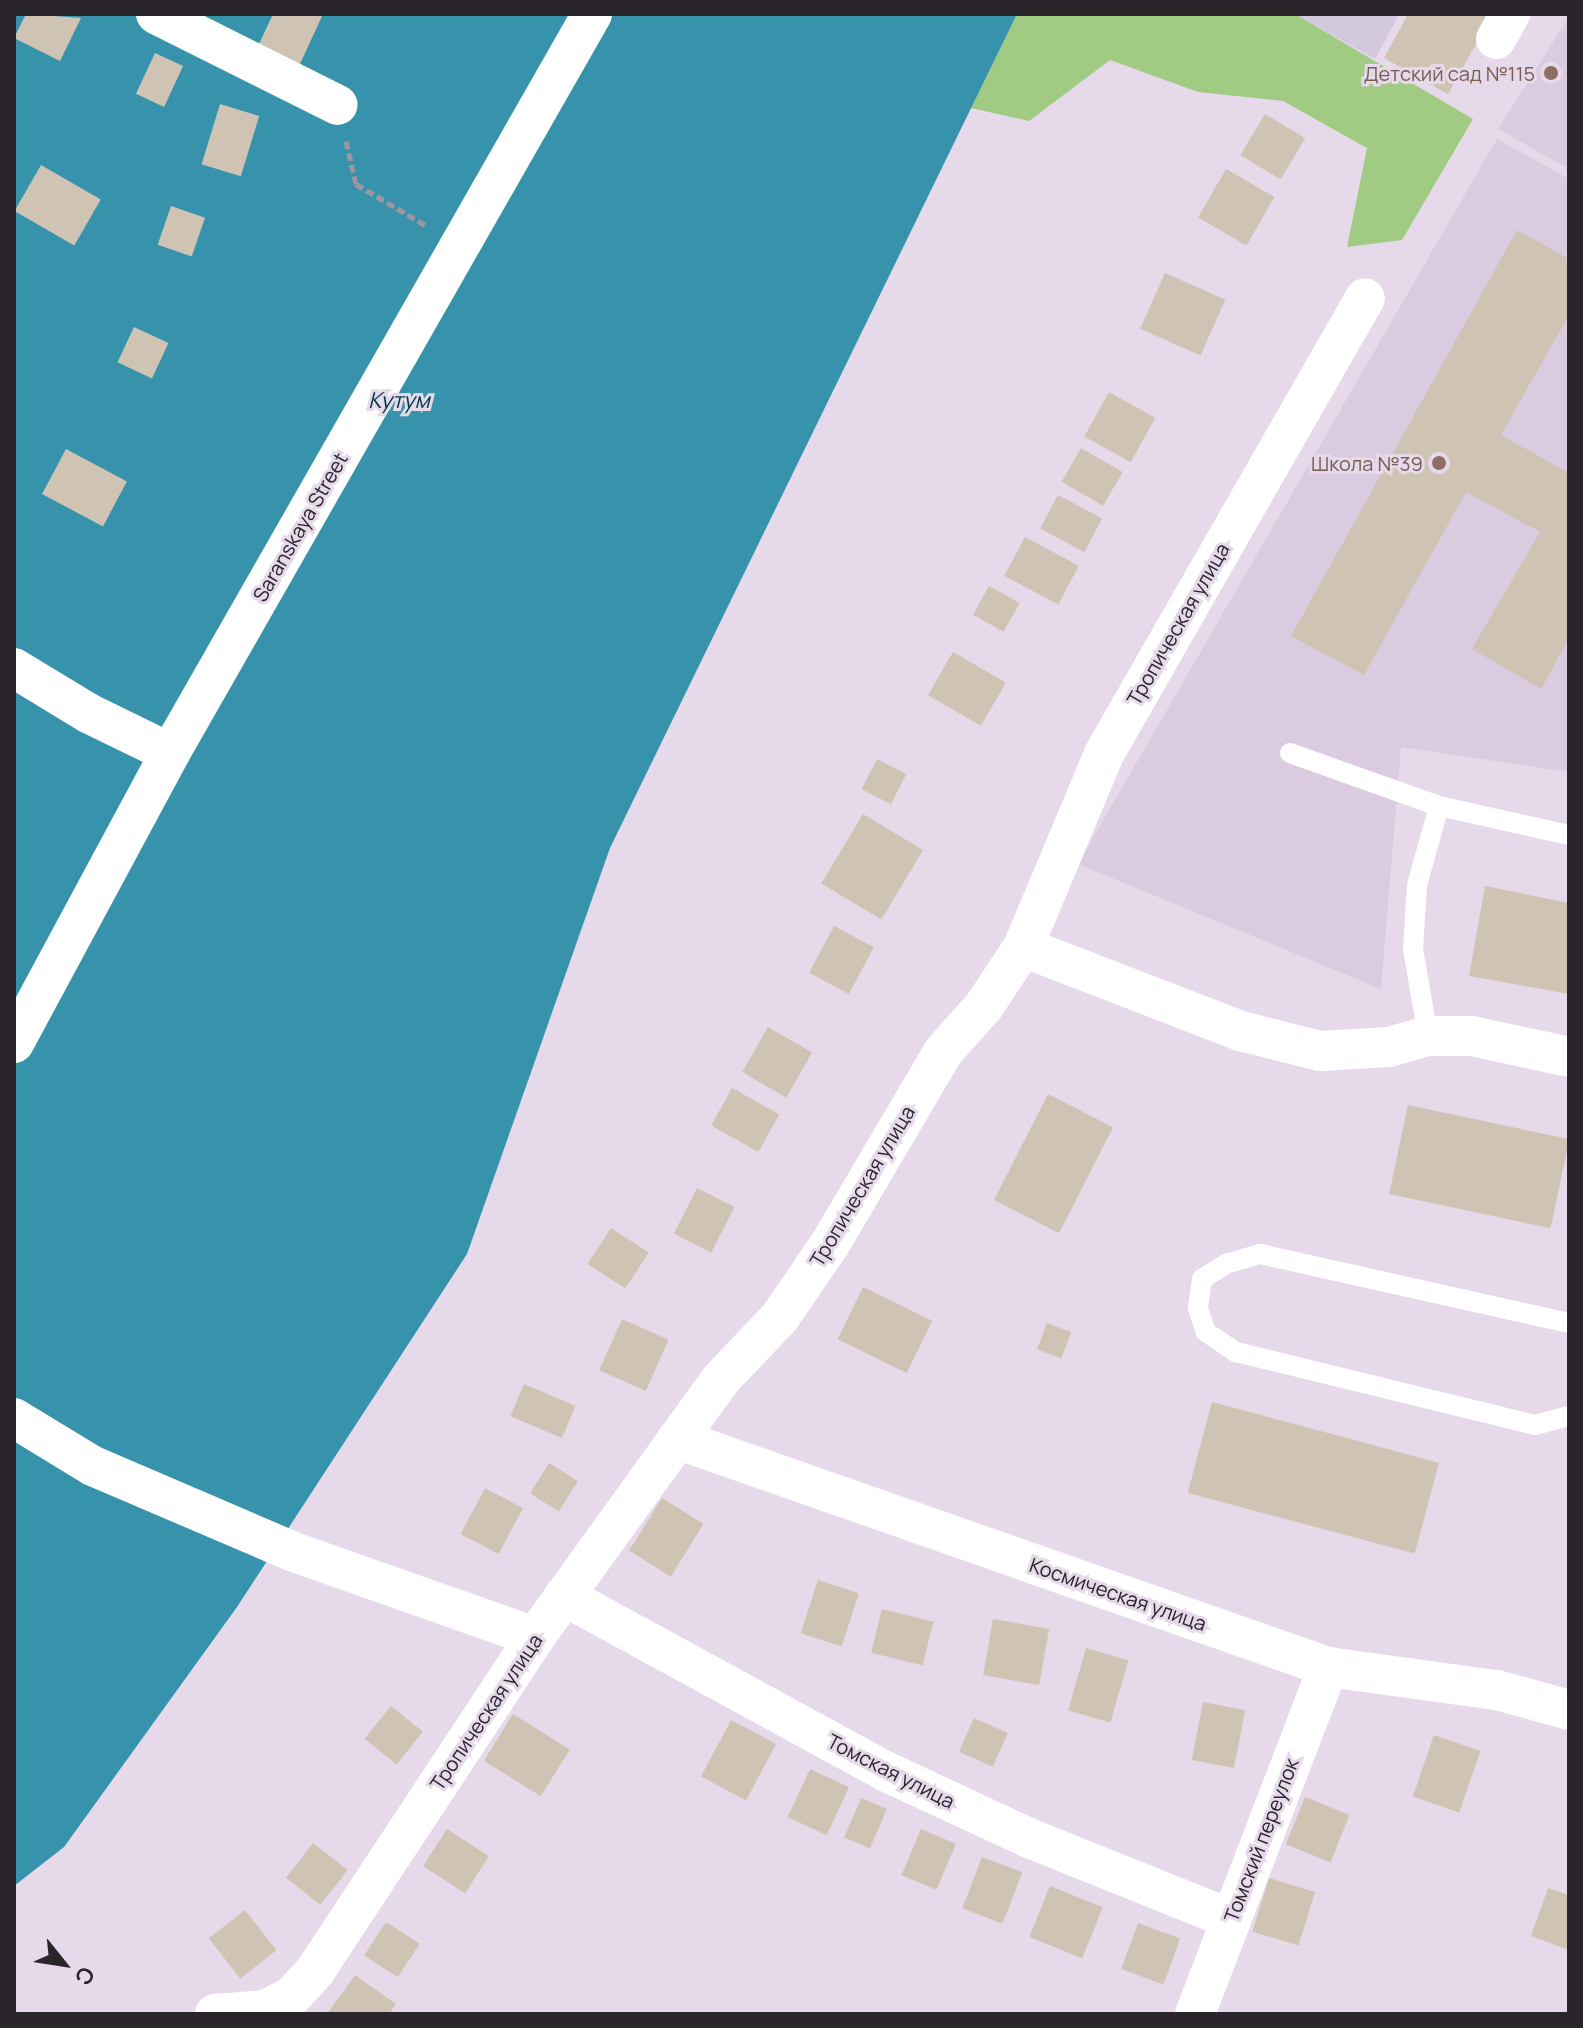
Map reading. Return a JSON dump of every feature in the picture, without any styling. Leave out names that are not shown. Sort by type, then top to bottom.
[{"type":"street","points":[[156,14],[338,105]]},
{"type":"street","name":"Saranskaya Street","points":[[21,1018],[592,14]]},
{"type":"street","name":"Тропическая улица","points":[[267,2012],[292,1996],[315,1971],[564,1596],[722,1378],[780,1317],[830,1244],[943,1052],[984,1006],[1023,947],[1104,754],[1365,298]]},
{"type":"street","points":[[14,668],[88,713],[170,753]]},
{"type":"street","points":[[1023,947],[1241,1031],[1320,1051],[1389,1047],[1428,1036],[1472,1036],[1569,1057]]},
{"type":"street","points":[[14,1418],[93,1466],[291,1551],[535,1637]]},
{"type":"street","name":"Космическая улица","points":[[677,1439],[1328,1667],[1497,1690],[1569,1710]]},
{"type":"street","name":"Томская улица","points":[[564,1596],[885,1771],[1029,1838],[1231,1919]]},
{"type":"street","name":"Томский переулок","points":[[1195,2014],[1328,1667]]},
{"type":"street","points":[[215,2014],[267,2012]]},
{"type":"lane","points":[[1290,753],[1439,806],[1569,835]]},
{"type":"lane","points":[[1428,1036],[1413,949],[1417,885],[1439,806]]},
{"type":"lane","points":[[1569,1323],[1260,1254],[1226,1264],[1202,1279],[1198,1309],[1206,1332],[1236,1352],[1535,1425],[1569,1416]]},
{"type":"path","points":[[338,105],[356,184],[462,247]]},
{"type":"shaded area","points":[[1295,14],[1399,14],[1375,59]]},
{"type":"shaded area","name":"Детский сад №115","points":[[1569,17],[1569,169],[1498,129]]},
{"type":"shaded area","name":"Школа №39","points":[[1497,139],[1569,179],[1569,772],[1401,747],[1381,989],[1078,864]]},
{"type":"green space","points":[[1017,14],[1295,14],[1473,119],[1402,240],[1347,247],[1367,148],[1283,101],[1198,92],[1110,60],[1029,121],[971,108]]},
{"type":"water","name":"Кутум","points":[[14,14],[1017,14],[610,848],[467,1254],[237,1607],[64,1847],[14,1886]]},
{"type":"building","points":[[26,14],[81,18],[60,61],[14,38]]},
{"type":"building","points":[[273,14],[323,14],[300,64],[258,46]]},
{"type":"building","points":[[1408,14],[1493,14],[1448,94],[1384,58]]},
{"type":"building","points":[[155,53],[183,66],[164,107],[136,94]]},
{"type":"building","points":[[220,104],[259,116],[241,176],[202,164]]},
{"type":"building","points":[[1265,114],[1305,138],[1281,179],[1240,155]]},
{"type":"building","points":[[41,165],[101,200],[74,245],[14,211]]},
{"type":"building","points":[[1226,169],[1274,197],[1246,245],[1198,217]]},
{"type":"building","points":[[171,206],[205,218],[192,256],[158,245]]},
{"type":"building","points":[[1517,230],[1569,259],[1569,315],[1501,435],[1569,473],[1569,638],[1541,689],[1472,649],[1540,532],[1466,492],[1364,675],[1291,636]]},
{"type":"building","points":[[1165,273],[1225,300],[1200,356],[1140,329]]},
{"type":"building","points":[[134,327],[168,343],[152,378],[118,362]]},
{"type":"building","points":[[1109,392],[1155,418],[1131,462],[1084,437]]},
{"type":"building","points":[[1081,448],[1123,472],[1103,506],[1062,482]]},
{"type":"building","points":[[66,449],[127,481],[103,526],[42,494]]},
{"type":"building","points":[[1058,495],[1102,518],[1084,552],[1040,529]]},
{"type":"building","points":[[1025,537],[1079,566],[1058,604],[1004,576]]},
{"type":"building","points":[[989,586],[1020,603],[1004,632],[973,615]]},
{"type":"building","points":[[953,652],[1006,682],[981,726],[928,695]]},
{"type":"building","points":[[877,759],[906,774],[891,804],[862,789]]},
{"type":"building","points":[[863,814],[923,850],[881,919],[821,883]]},
{"type":"building","points":[[1485,886],[1569,903],[1569,994],[1469,976]]},
{"type":"building","points":[[834,926],[874,947],[849,994],[809,973]]},
{"type":"building","points":[[768,1027],[812,1052],[786,1098],[742,1072]]},
{"type":"building","points":[[732,1088],[779,1114],[758,1152],[711,1126]]},
{"type":"building","points":[[1048,1094],[1113,1127],[1059,1233],[994,1200]]},
{"type":"building","points":[[1408,1105],[1569,1139],[1550,1228],[1389,1194]]},
{"type":"building","points":[[697,1188],[734,1207],[711,1253],[674,1233]]},
{"type":"building","points":[[611,1228],[649,1253],[625,1289],[588,1264]]},
{"type":"building","points":[[863,1287],[932,1321],[907,1373],[838,1339]]},
{"type":"building","points":[[622,1319],[669,1340],[646,1391],[599,1370]]},
{"type":"building","points":[[1047,1323],[1071,1332],[1061,1358],[1037,1349]]},
{"type":"building","points":[[524,1384],[576,1406],[562,1438],[510,1416]]},
{"type":"building","points":[[1212,1402],[1439,1463],[1415,1554],[1188,1493]]},
{"type":"building","points":[[549,1463],[578,1481],[559,1512],[530,1494]]},
{"type":"building","points":[[485,1488],[523,1508],[499,1554],[461,1534]]},
{"type":"building","points":[[662,1498],[704,1524],[671,1577],[629,1551]]},
{"type":"building","points":[[818,1580],[859,1593],[842,1647],[801,1633]]},
{"type":"building","points":[[882,1609],[933,1622],[923,1665],[871,1653]]},
{"type":"building","points":[[993,1619],[1049,1629],[1039,1685],[983,1675]]},
{"type":"building","points":[[1086,1648],[1128,1660],[1110,1723],[1068,1710]]},
{"type":"building","points":[[1203,1702],[1245,1710],[1234,1768],[1192,1760]]},
{"type":"building","points":[[391,1706],[423,1732],[396,1764],[365,1739]]},
{"type":"building","points":[[513,1714],[570,1750],[541,1796],[484,1761]]},
{"type":"building","points":[[974,1718],[1008,1733],[993,1767],[959,1752]]},
{"type":"building","points":[[731,1720],[776,1744],[746,1800],[701,1777]]},
{"type":"building","points":[[1434,1735],[1480,1751],[1459,1812],[1413,1796]]},
{"type":"building","points":[[810,1769],[849,1787],[827,1835],[788,1817]]},
{"type":"building","points":[[1305,1797],[1350,1815],[1330,1862],[1286,1844]]},
{"type":"building","points":[[861,1798],[887,1809],[870,1849],[844,1838]]},
{"type":"building","points":[[447,1829],[489,1856],[465,1893],[423,1866]]},
{"type":"building","points":[[921,1829],[956,1844],[936,1890],[901,1875]]},
{"type":"building","points":[[313,1843],[348,1870],[321,1905],[286,1878]]},
{"type":"building","points":[[982,1857],[1022,1872],[1002,1924],[962,1908]]},
{"type":"building","points":[[1269,1878],[1315,1892],[1299,1946],[1253,1932]]},
{"type":"building","points":[[1050,1886],[1103,1907],[1082,1958],[1029,1937]]},
{"type":"building","points":[[1548,1888],[1569,1895],[1569,1950],[1531,1936]]},
{"type":"building","points":[[245,1910],[276,1950],[240,1979],[209,1938]]},
{"type":"building","points":[[386,1922],[420,1944],[398,1977],[364,1956]]},
{"type":"building","points":[[1138,1923],[1180,1938],[1164,1984],[1121,1969]]},
{"type":"building","points":[[355,1975],[396,2004],[389,2014],[327,2014]]},
{"type":"place","name":"Детский сад №115","points":[[1551,73]]},
{"type":"place","name":"Школа №39","points":[[1439,463]]}]
